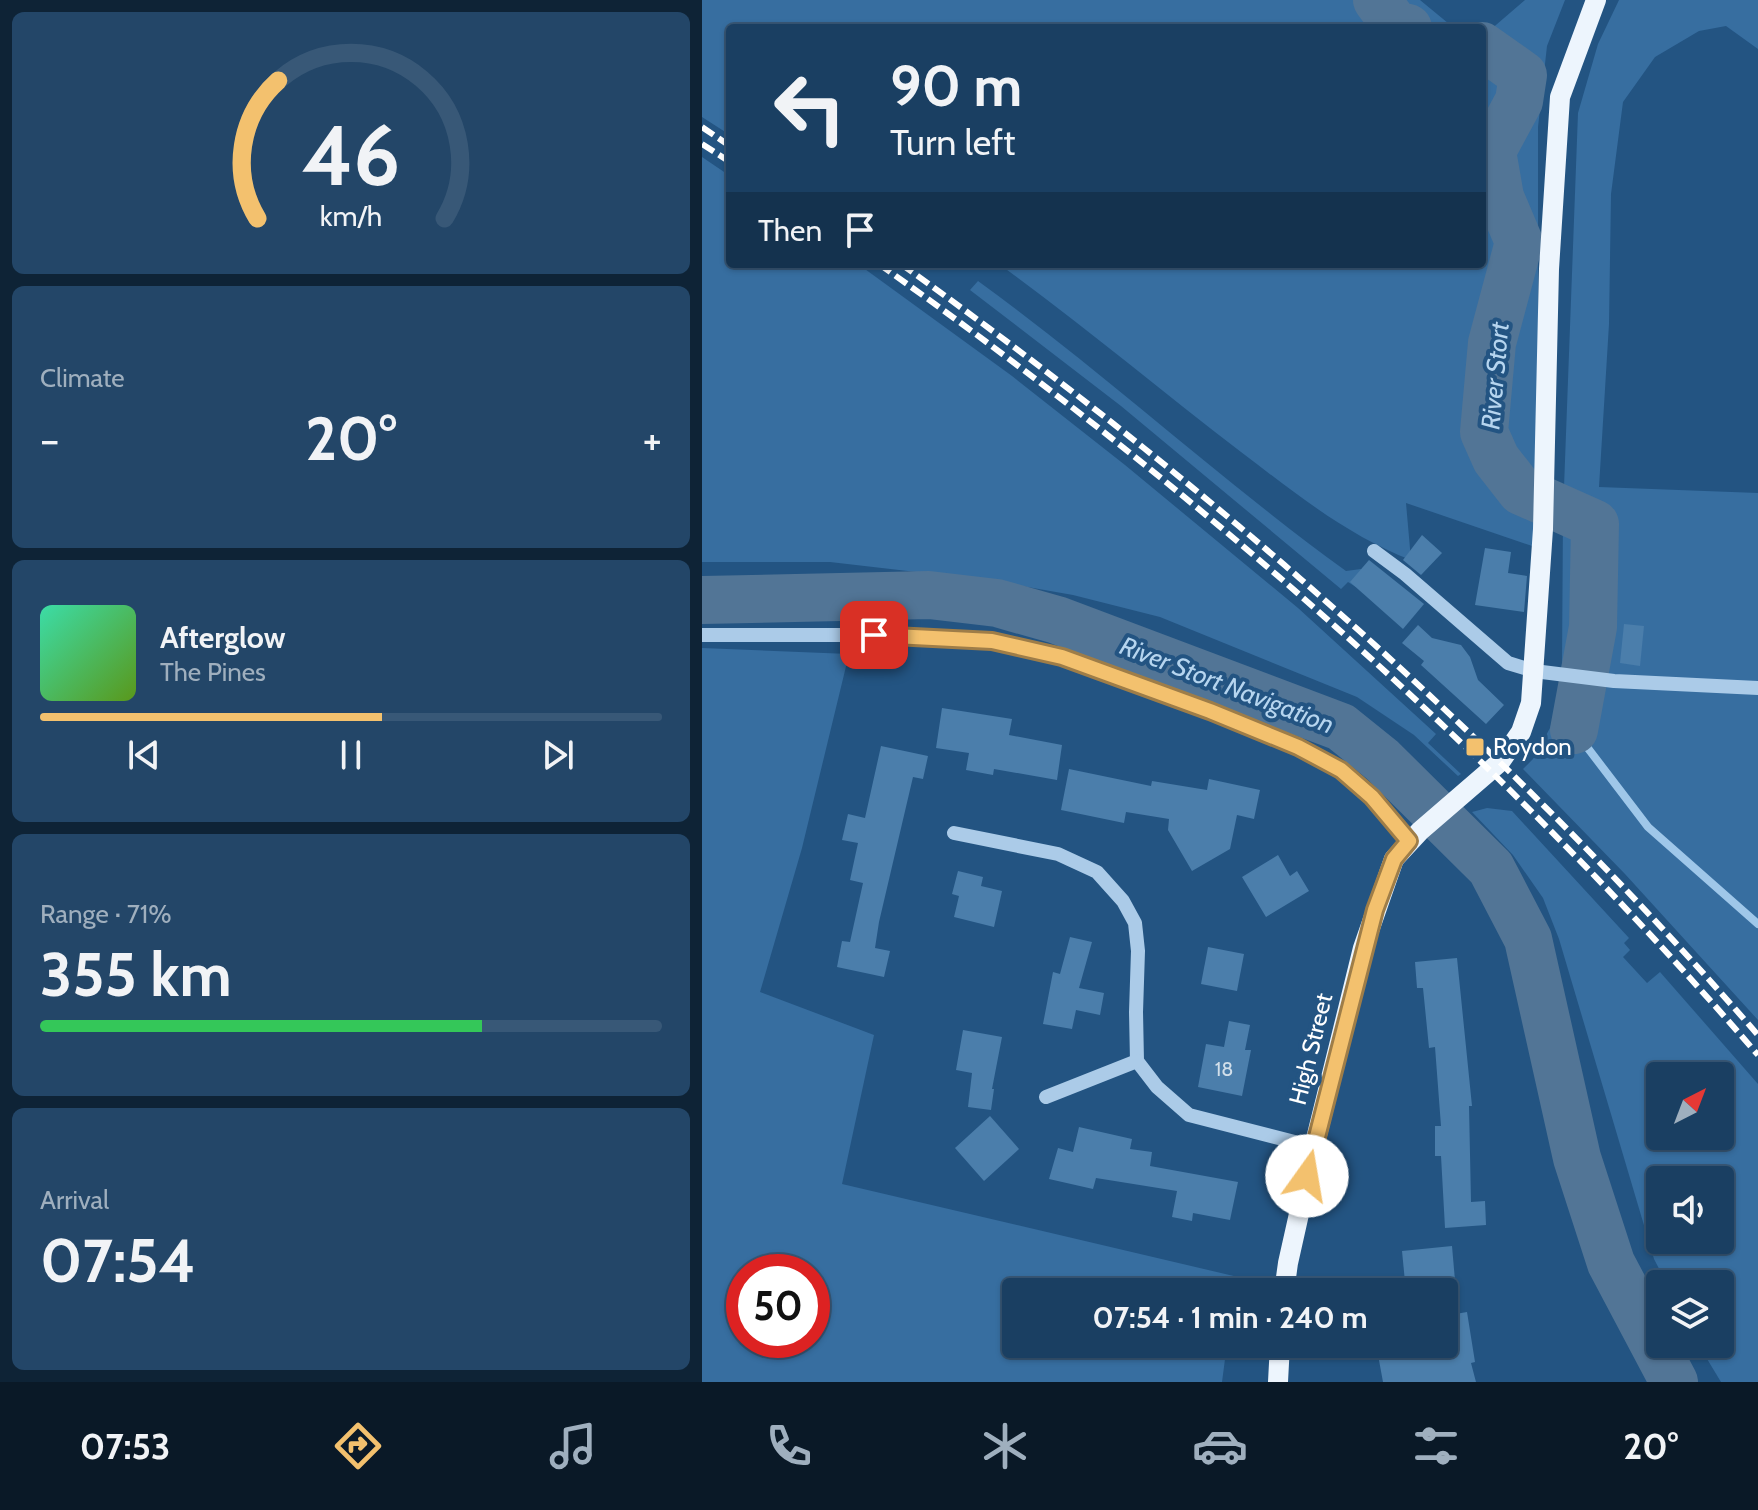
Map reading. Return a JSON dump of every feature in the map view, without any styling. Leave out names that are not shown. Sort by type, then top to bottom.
[{"type":"main road","name":"High Street","points":[[1286,1278],[1314,1147],[1375,910],[1394,859],[1415,836],[1500,762],[1521,732],[1531,703],[1543,529],[1549,269],[1560,97],[1596,0]]},
{"type":"main road","points":[[1278,1382],[1279,1358]]},
{"type":"street","points":[[1374,551],[1508,663],[1534,671],[1594,678],[1758,688]]},
{"type":"street","points":[[702,635],[903,635],[992,641],[1062,657],[1298,747],[1341,770],[1415,836]]},
{"type":"street","points":[[954,833],[1058,854],[1097,872],[1123,901],[1135,923],[1138,951],[1137,1061],[1157,1087],[1189,1115],[1314,1147]]},
{"type":"street","points":[[1046,1097],[1137,1061]]},
{"type":"shaded area","points":[[702,0],[1420,0],[1449,24],[726,24],[726,132],[702,117]]},
{"type":"shaded area","points":[[1525,0],[1565,0],[1547,46],[1538,127],[1538,548],[1406,503],[1411,560],[1365,539],[1281,483],[1004,268],[1486,268],[1486,34]]},
{"type":"shaded area","points":[[1619,0],[1758,0],[1758,49],[1726,26],[1699,31],[1655,57],[1623,102],[1611,194],[1609,324],[1599,487],[1758,493],[1758,1020],[1625,874],[1523,769],[1533,759],[1550,728],[1557,707],[1562,664],[1563,514],[1578,113],[1598,44]]},
{"type":"shaded area","points":[[702,157],[726,173],[726,268],[864,268],[1012,376],[1298,608],[1436,734],[1428,743],[1461,774],[1458,776],[1414,735],[1357,697],[1160,617],[1073,595],[994,581],[830,562],[702,562]]},
{"type":"shaded area","points":[[978,281],[1299,536],[1346,571],[1361,569],[1367,574],[1356,587],[1348,582],[1341,589],[1121,406],[970,290]]},
{"type":"shaded area","points":[[702,648],[849,654],[802,848],[760,992],[874,1035],[842,1184],[1238,1277],[1002,1278],[1002,1358],[1225,1358],[1222,1382],[702,1382]]},
{"type":"shaded area","points":[[1487,808],[1512,811],[1629,938],[1624,943],[1630,950],[1623,957],[1647,983],[1660,972],[1758,1084],[1758,1382],[1721,1382],[1706,1358],[1734,1358],[1734,1270],[1660,1270],[1653,1254],[1734,1254],[1734,1166],[1646,1166],[1646,1232],[1559,939],[1543,898],[1513,855],[1472,812]]},
{"type":"building","points":[[1422,535],[1442,553],[1421,575],[1403,560]]},
{"type":"building","points":[[1485,548],[1511,552],[1508,573],[1527,576],[1524,612],[1475,605]]},
{"type":"building","points":[[1369,560],[1424,604],[1403,629],[1350,582]]},
{"type":"building","points":[[1624,624],[1644,626],[1640,666],[1620,663]]},
{"type":"building","points":[[1418,625],[1432,638],[1461,645],[1470,657],[1478,680],[1504,705],[1486,724],[1421,665],[1424,661],[1402,643]]},
{"type":"building","points":[[942,708],[1012,719],[1009,735],[1062,745],[1057,780],[994,769],[993,775],[966,770],[969,753],[936,748]]},
{"type":"building","points":[[881,746],[928,756],[923,779],[913,777],[879,922],[875,948],[890,951],[884,977],[837,967],[842,941],[850,942],[863,883],[850,880],[858,843],[842,840],[848,814],[865,818]]},
{"type":"building","points":[[1069,769],[1151,786],[1152,781],[1207,790],[1209,779],[1260,790],[1254,819],[1237,815],[1230,849],[1192,871],[1168,830],[1169,819],[1126,812],[1124,823],[1061,810]]},
{"type":"building","points":[[1278,855],[1290,876],[1297,871],[1309,891],[1266,917],[1242,877]]},
{"type":"building","points":[[958,871],[983,877],[981,886],[1002,891],[994,927],[954,917],[959,896],[952,894]]},
{"type":"building","points":[[1070,937],[1092,942],[1079,988],[1104,993],[1100,1015],[1076,1010],[1072,1029],[1043,1024],[1053,972],[1060,974]]},
{"type":"building","points":[[1208,947],[1244,954],[1237,991],[1201,984]]},
{"type":"building","points":[[1457,958],[1472,1106],[1469,1106],[1471,1202],[1485,1201],[1486,1225],[1445,1228],[1441,1156],[1435,1156],[1435,1126],[1441,1126],[1435,1047],[1429,1048],[1423,988],[1417,988],[1415,962]]},
{"type":"building","points":[[1229,1021],[1250,1025],[1245,1050],[1251,1050],[1242,1096],[1198,1087],[1206,1044],[1224,1047]]},
{"type":"building","points":[[963,1030],[1002,1037],[991,1110],[968,1107],[972,1073],[956,1070]]},
{"type":"building","points":[[990,1116],[1019,1149],[984,1181],[955,1148]]},
{"type":"building","points":[[1079,1127],[1132,1139],[1130,1149],[1152,1152],[1150,1166],[1238,1182],[1230,1220],[1193,1213],[1192,1221],[1172,1217],[1177,1191],[1096,1178],[1093,1189],[1049,1179],[1058,1148],[1073,1152]]},
{"type":"building","points":[[1452,1246],[1455,1278],[1405,1278],[1402,1251]]},
{"type":"building","points":[[1467,1312],[1475,1362],[1471,1363],[1476,1382],[1383,1382],[1379,1358],[1458,1358],[1458,1314]]},
{"type":"waterway","name":"River Stort","points":[[1377,0],[1395,24]]},
{"type":"waterway","name":"River Stort","points":[[1486,49],[1523,75],[1519,101],[1492,151],[1500,197],[1519,242],[1492,343],[1484,432],[1496,459],[1521,491],[1595,524],[1593,627],[1574,730]]},
{"type":"waterway","name":"River Stort Navigation","points":[[702,600],[929,595],[997,603],[1057,620],[1341,727],[1382,760],[1491,868],[1528,939],[1577,1158],[1611,1263],[1674,1382]]},
{"type":"waterway","points":[[1574,730],[1648,827],[1758,924]]},
{"type":"railway","points":[[702,127],[726,143]]},
{"type":"railway","points":[[702,144],[726,159]]},
{"type":"railway","points":[[885,268],[999,351],[1116,442],[1231,536],[1342,633],[1451,733],[1557,837],[1758,1055]]},
{"type":"railway","points":[[906,268],[1131,438],[1352,624],[1561,823],[1758,1035]]},
{"type":"place","name":"Roydon","points":[[1475,747]]},
{"type":"route","points":[[874,635],[992,641],[1062,657],[1210,711],[1298,747],[1341,770],[1372,797],[1409,841],[1394,859],[1363,948],[1307,1176]]}]
